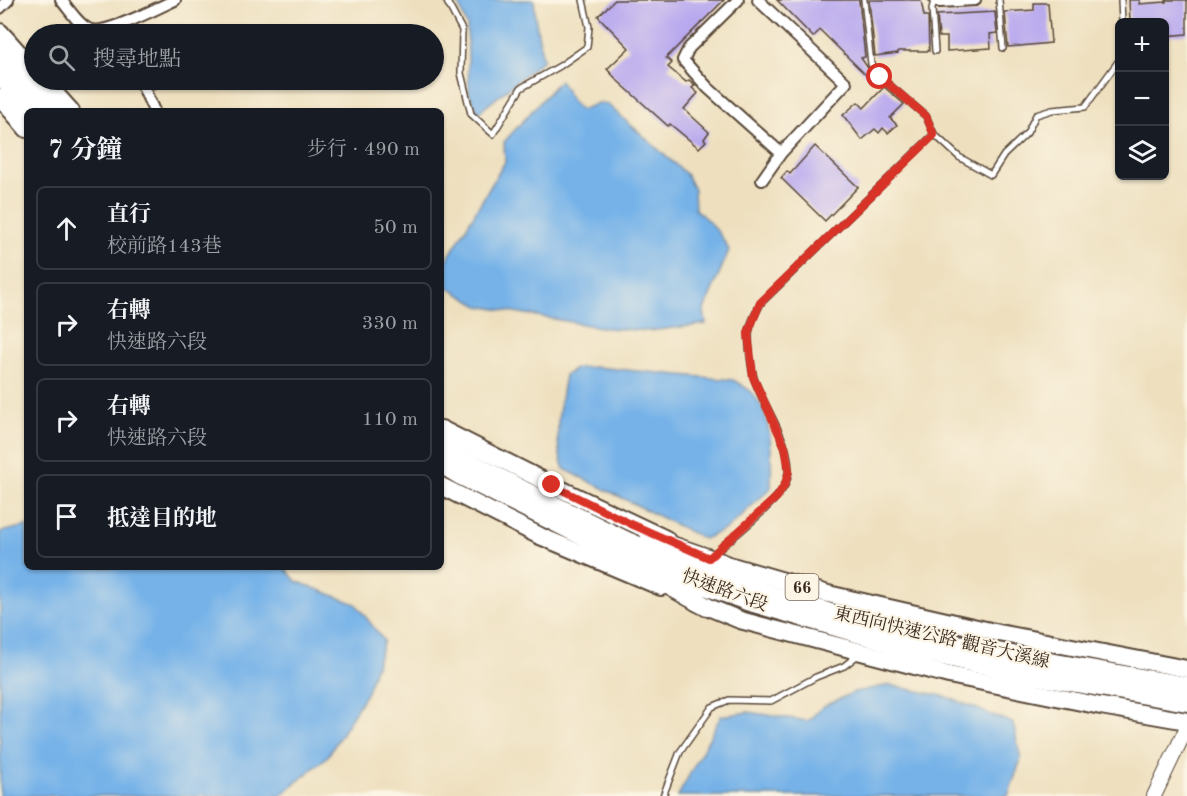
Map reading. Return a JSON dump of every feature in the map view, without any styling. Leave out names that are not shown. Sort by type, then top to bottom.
[{"type":"highway","points":[[0,53],[24,80]]},
{"type":"highway","points":[[0,75],[30,108]]},
{"type":"highway","points":[[33,90],[48,108]]},
{"type":"highway","name":"東西向快速公路 觀音大溪線","points":[[444,449],[623,556],[747,602],[916,650],[1024,674],[1187,702]]},
{"type":"highway","name":"東西向快速公路 觀音大溪線","points":[[444,466],[461,476],[720,579],[834,614],[924,637],[1187,686]]},
{"type":"highway","points":[[546,510],[716,560]]},
{"type":"highway","points":[[546,510],[707,607]]},
{"type":"main road","points":[[0,32],[24,59]]},
{"type":"main road","points":[[52,90],[68,108]]},
{"type":"main road","points":[[0,97],[24,125]]},
{"type":"main road","name":"快速路六段","points":[[444,430],[631,524],[716,560],[862,602],[999,633],[1187,669]]},
{"type":"main road","name":"快速路六段","points":[[444,488],[540,536],[740,620],[949,675],[1101,706],[1186,731]]},
{"type":"street","points":[[0,8],[8,0]]},
{"type":"street","points":[[62,0],[81,24]]},
{"type":"street","points":[[127,24],[175,0]]},
{"type":"street","points":[[738,0],[689,48],[683,60],[708,88],[781,153]]},
{"type":"street","points":[[758,0],[846,83],[781,153],[762,180]]},
{"type":"street","points":[[935,0],[940,2],[975,0]]},
{"type":"street","points":[[145,90],[153,108]]},
{"type":"street","points":[[1154,796],[1186,731]]},
{"type":"lane","points":[[446,0],[462,30],[461,73],[471,114],[493,134],[520,88],[560,66],[587,47],[589,27],[583,0]]},
{"type":"lane","points":[[864,0],[871,64],[880,77],[926,116],[934,135],[959,157],[990,175],[1004,155],[1027,133],[1036,116],[1052,110],[1084,107],[1115,64]]},
{"type":"lane","points":[[935,0],[932,9],[935,51]]},
{"type":"lane","points":[[999,0],[1003,48]]},
{"type":"lane","points":[[1121,0],[1122,18]]},
{"type":"lane","name":"快速路六段","points":[[716,560],[777,497],[785,484],[789,471],[785,447],[753,377],[748,333],[760,303],[934,135]]},
{"type":"lane","points":[[663,796],[680,752],[712,707],[729,700],[771,702],[816,677],[844,666],[861,652]]},
{"type":"water","points":[[457,0],[534,0],[543,60],[478,113],[469,93],[467,26]]},
{"type":"water","points":[[560,80],[573,103],[581,110],[598,103],[607,104],[686,174],[694,190],[695,209],[714,228],[729,250],[704,310],[706,324],[649,331],[605,328],[479,306],[444,285],[444,265],[505,162],[504,142]]},
{"type":"water","points":[[596,367],[733,380],[747,389],[757,400],[767,423],[771,449],[771,488],[728,528],[704,539],[564,469],[560,458],[558,434],[559,410],[565,375],[577,368]]},
{"type":"water","points":[[24,527],[24,570],[287,570],[296,581],[356,604],[384,641],[367,692],[328,756],[280,796],[0,796],[0,532]]},
{"type":"water","points":[[890,685],[947,697],[1013,723],[1021,759],[1008,796],[678,796],[721,716],[748,712],[808,721],[822,707],[854,692]]},
{"type":"building","points":[[615,0],[724,0],[666,58],[672,63],[668,67],[686,82],[689,80],[695,85],[692,88],[698,93],[684,109],[709,132],[704,139],[706,141],[699,148],[670,124],[668,126],[607,69],[629,48],[598,16]]},
{"type":"building","points":[[777,0],[859,0],[865,57],[861,58],[874,77],[871,80],[820,30],[813,37]]},
{"type":"building","points":[[869,0],[921,0],[924,16],[928,16],[929,51],[898,51],[898,53],[875,56]]},
{"type":"building","points":[[1129,0],[1140,0],[1139,4],[1187,0],[1187,34],[1169,36],[1169,18],[1130,18]]},
{"type":"building","points":[[1034,3],[1048,3],[1051,43],[1008,47],[1005,12],[1034,10]]},
{"type":"building","points":[[995,12],[997,33],[990,34],[991,48],[947,51],[947,37],[939,37],[937,15]]},
{"type":"building","points":[[884,87],[904,104],[890,118],[897,125],[888,133],[883,128],[879,133],[875,129],[862,140],[843,115],[858,102],[864,108]]},
{"type":"building","points":[[815,146],[858,187],[825,221],[781,178],[787,171],[790,174]]},
{"type":"route","points":[[552,485],[631,524],[709,558],[777,497],[785,484],[789,471],[785,447],[753,377],[748,333],[760,303],[934,135],[926,116],[880,77]]}]
